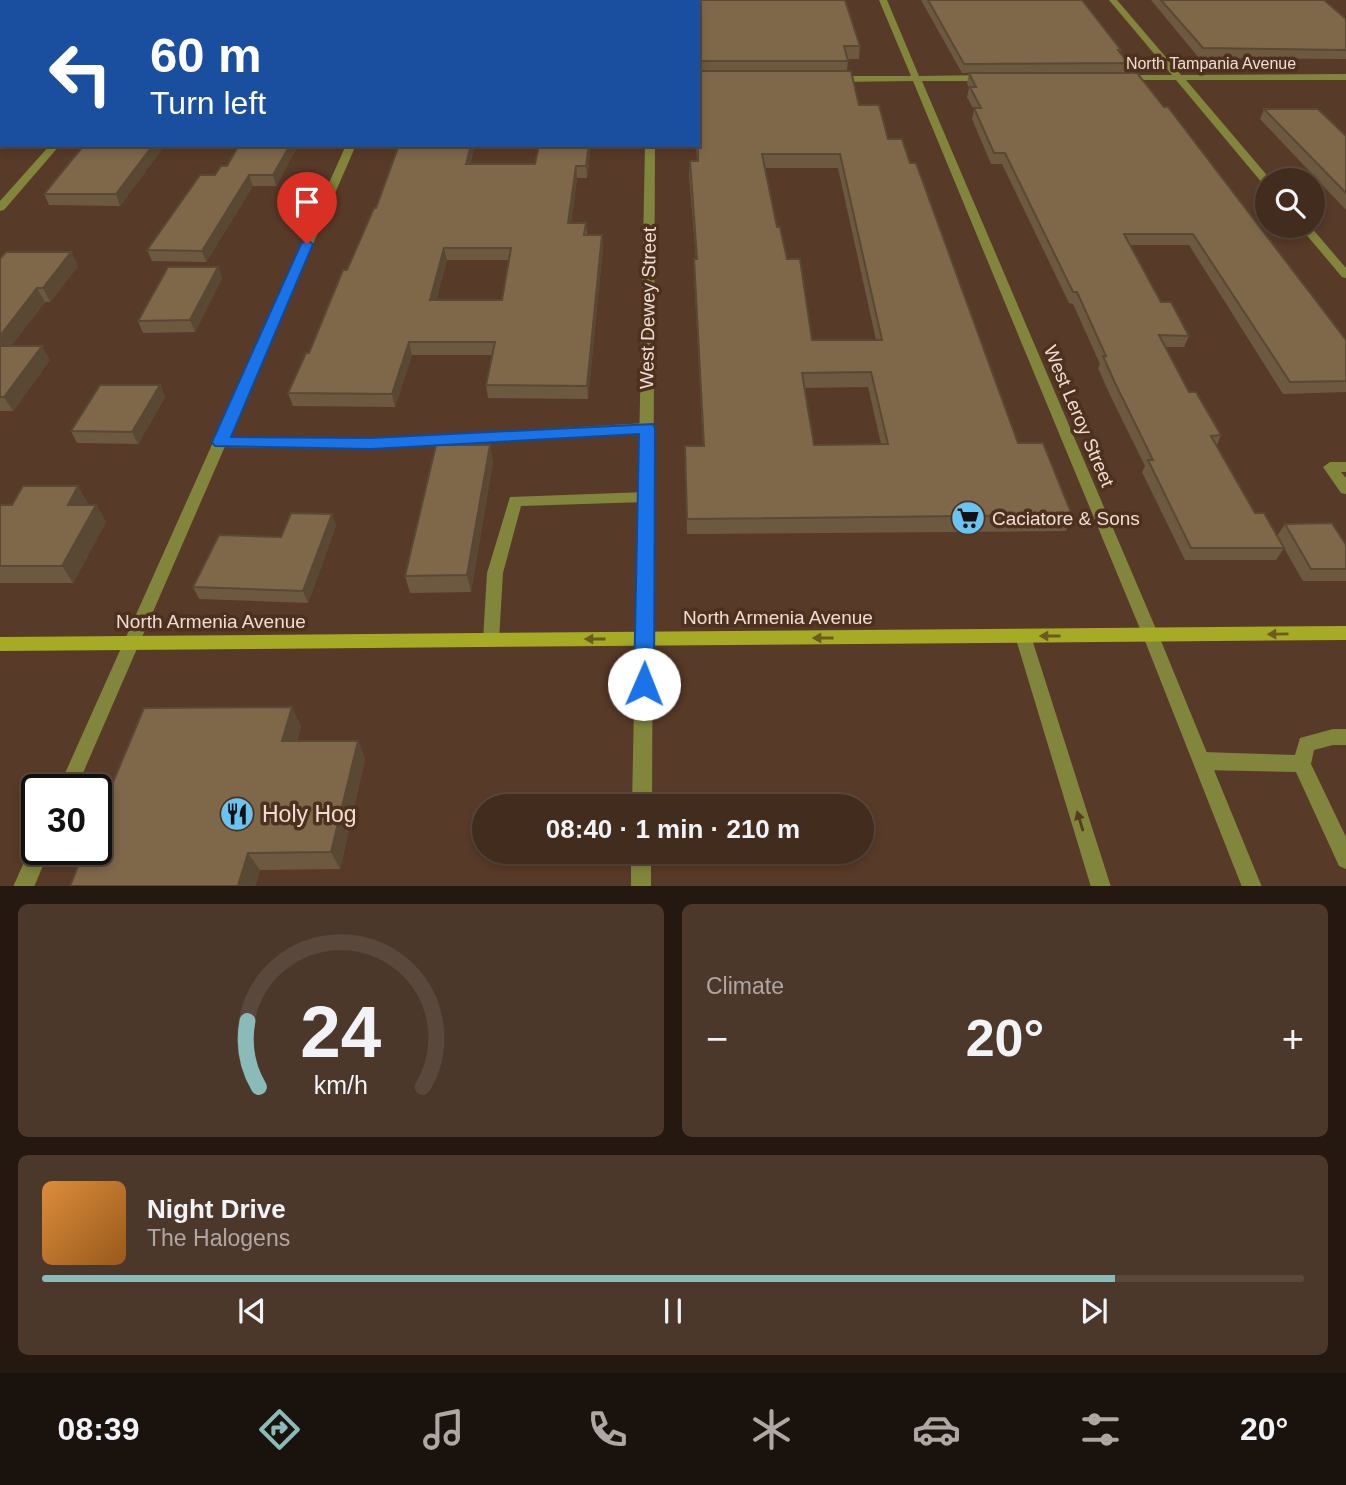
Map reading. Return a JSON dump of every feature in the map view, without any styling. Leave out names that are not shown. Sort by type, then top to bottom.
[{"type":"main road","name":"North Armenia Avenue","points":[[0,643],[1346,634]]},
{"type":"street","name":"West Leroy Street","points":[[883,0],[1150,636],[1252,886]]},
{"type":"street","points":[[1113,0],[1255,168]]},
{"type":"street","name":"North Tampania Avenue","points":[[1117,78],[1346,77]]},
{"type":"street","points":[[821,79],[996,78]]},
{"type":"street","points":[[0,208],[53,147]]},
{"type":"street","points":[[74,774],[350,147]]},
{"type":"street","name":"West Dewey Street","points":[[642,794],[650,147]]},
{"type":"street","points":[[1314,238],[1346,275]]},
{"type":"street","points":[[220,442],[371,444],[647,428]]},
{"type":"street","points":[[1346,467],[1330,467],[1346,489]]},
{"type":"street","points":[[491,640],[495,573],[515,501],[646,497]]},
{"type":"street","points":[[1024,636],[1101,886]]},
{"type":"street","points":[[1346,737],[1333,737],[1306,744],[1302,764],[1346,859]]},
{"type":"street","points":[[1202,761],[1302,764]]},
{"type":"street","points":[[641,864],[641,886]]},
{"type":"street","points":[[23,886],[33,865]]},
{"type":"building","points":[[700,0],[845,0],[860,46],[844,46],[848,61],[700,61]]},
{"type":"building","points":[[928,0],[1082,0],[1128,63],[964,64]]},
{"type":"building","points":[[1161,0],[1324,0],[1346,19],[1346,50],[1203,48]]},
{"type":"building","points":[[700,71],[851,71],[859,105],[879,105],[888,139],[902,139],[910,163],[916,163],[1018,443],[1043,443],[1072,515],[687,519],[685,446],[704,446],[694,259],[697,259],[690,161],[698,161],[700,147]],"holes":[[[762,154],[840,154],[882,340],[812,340],[800,259],[787,259],[780,227],[777,227]],[[871,372],[888,444],[814,445],[802,373]]]},
{"type":"building","points":[[969,73],[1137,73],[1164,107],[1168,107],[1255,221],[1255,238],[1268,238],[1346,340],[1346,381],[1290,382],[1193,234],[1124,234],[1161,302],[1171,302],[1189,336],[1159,335],[1189,392],[1196,392],[1221,435],[1211,436],[1255,513],[1264,513],[1284,548],[1191,548],[1148,460],[1153,460],[1115,383],[1077,292],[1073,292],[1005,153],[994,153],[974,108],[981,108],[970,87],[976,87]]},
{"type":"building","points":[[1264,109],[1318,109],[1346,136],[1346,193],[1325,171],[1325,168],[1322,168]]},
{"type":"building","points":[[82,147],[151,147],[116,194],[44,194]]},
{"type":"building","points":[[238,147],[289,147],[273,175],[249,175],[202,251],[147,250],[200,175],[215,175],[221,166],[227,166]]},
{"type":"building","points":[[398,147],[470,147],[466,164],[535,164],[539,147],[589,147],[586,166],[576,166],[568,223],[586,223],[584,235],[602,235],[587,386],[486,385],[495,342],[409,342],[392,394],[288,393],[306,353],[309,353],[343,270],[347,270]],"holes":[[[444,248],[511,248],[502,300],[430,300]]]},
{"type":"building","points":[[6,252],[71,252],[43,288],[37,288],[0,336],[0,259]]},
{"type":"building","points":[[168,267],[218,267],[190,320],[138,321]]},
{"type":"building","points":[[0,346],[42,346],[4,397],[0,397]]},
{"type":"building","points":[[100,385],[160,385],[132,432],[71,431]]},
{"type":"building","points":[[436,445],[490,445],[467,575],[405,576]]},
{"type":"building","points":[[23,486],[78,486],[68,505],[96,505],[62,566],[0,566],[0,505],[12,505]]},
{"type":"building","points":[[291,513],[332,514],[303,591],[193,587],[219,535],[281,537]]},
{"type":"building","points":[[1332,523],[1346,545],[1346,569],[1311,569],[1285,524]]},
{"type":"building","name":"Holy Hog","points":[[292,707],[282,741],[358,741],[331,852],[248,853],[238,886],[70,886],[79,865],[112,865],[112,785],[144,708]]},
{"type":"place","name":"Caciatore & Sons","points":[[968,518]]},
{"type":"place","name":"Holy Hog","points":[[237,814]]},
{"type":"route","points":[[307,244],[220,442],[371,444],[647,428],[644,684]]}]
